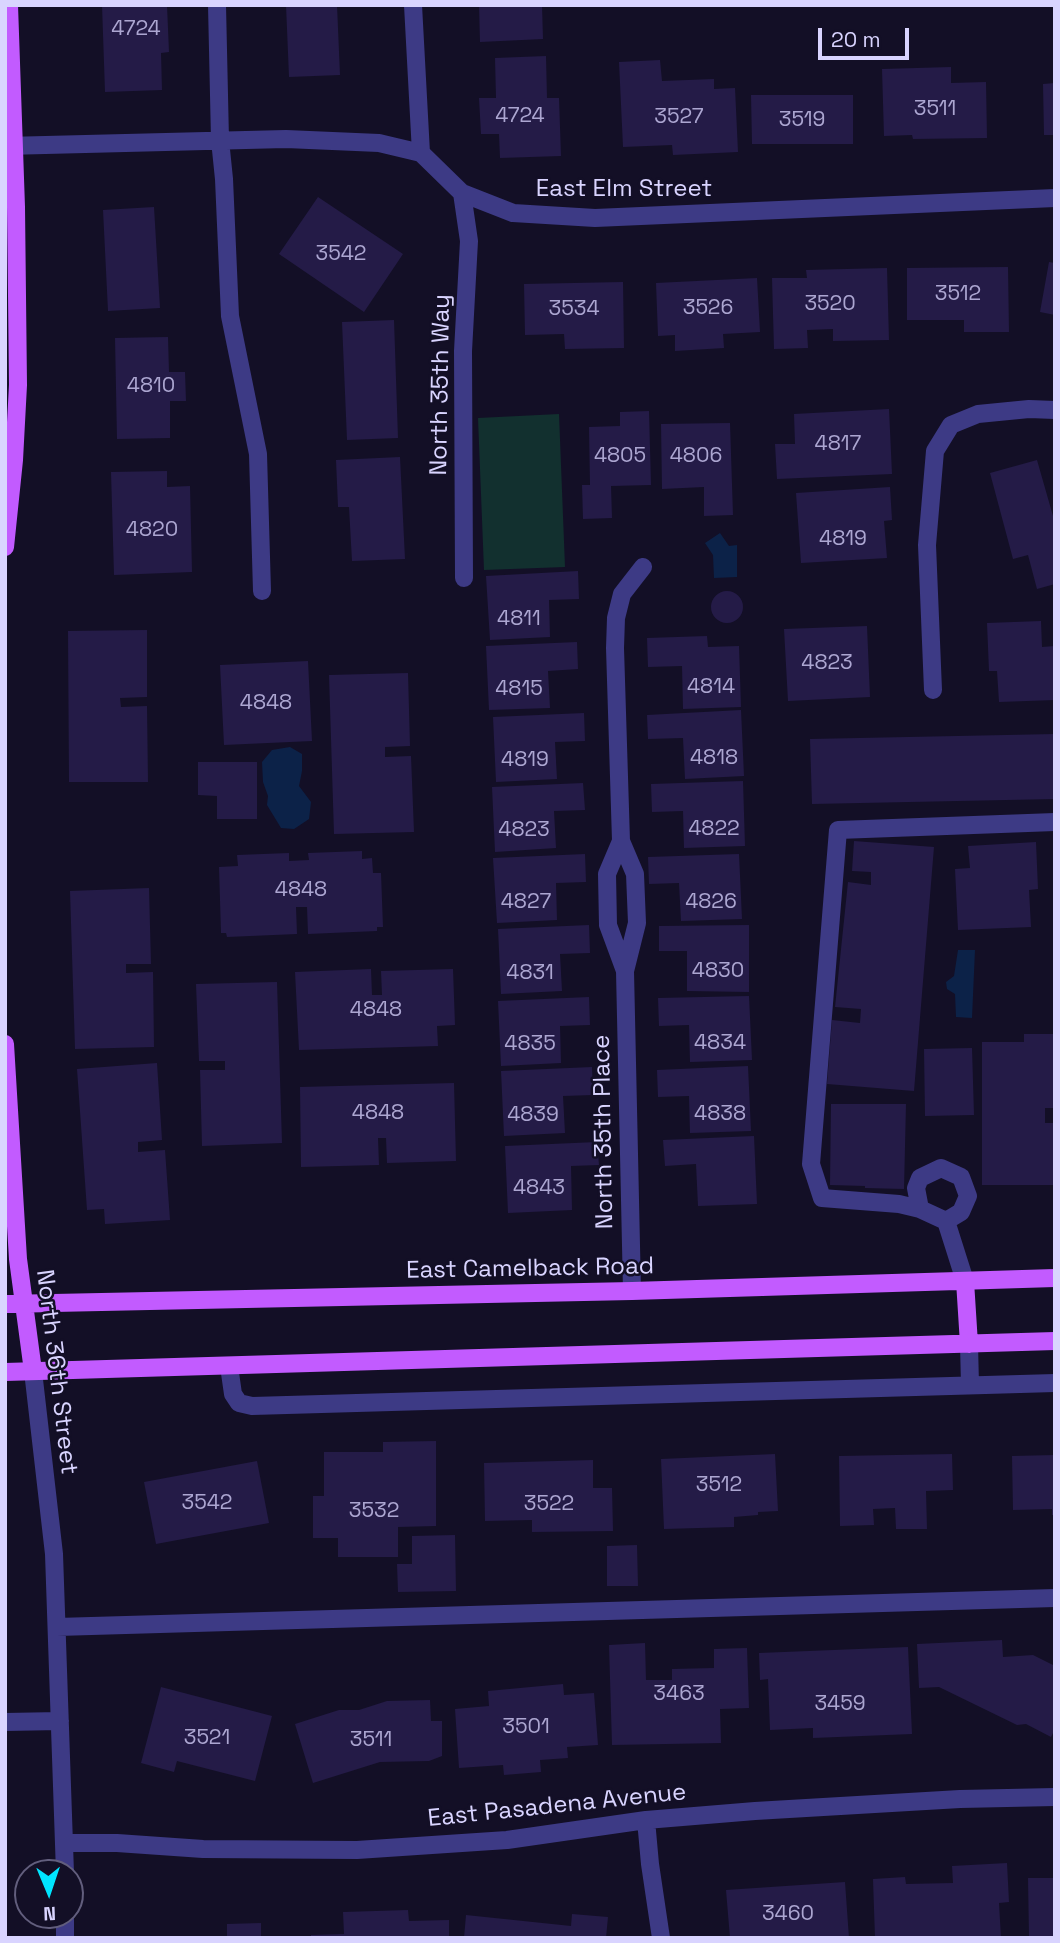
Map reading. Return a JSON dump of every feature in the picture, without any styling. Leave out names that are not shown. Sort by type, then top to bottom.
[{"type":"main road","points":[[5,547],[10,422],[18,386],[10,146],[9,5]]},
{"type":"main road","name":"North 36th Street","points":[[5,1044],[18,1259],[33,1371]]},
{"type":"main road","name":"East Camelback Road","points":[[5,1304],[632,1292],[1055,1278]]},
{"type":"main road","points":[[965,1281],[968,1344]]},
{"type":"main road","points":[[5,1372],[1055,1341]]},
{"type":"street","points":[[216,5],[230,316],[258,454],[262,591]]},
{"type":"street","points":[[10,146],[286,139],[379,143],[421,153],[413,5]]},
{"type":"street","name":"East Elm Street","points":[[421,153],[462,193],[513,213],[594,218],[1055,198]]},
{"type":"street","name":"North 35th Way","points":[[462,193],[469,242],[463,351],[464,579]]},
{"type":"street","points":[[933,690],[927,545],[935,451],[951,425],[978,414],[1029,409],[1055,410]]},
{"type":"street","name":"North 35th Place","points":[[632,1292],[625,971],[637,923],[635,874],[621,841],[616,618],[622,594],[643,567]]},
{"type":"street","points":[[965,1281],[946,1221],[920,1209],[899,1205],[822,1198],[811,1164],[838,830],[1055,822]]},
{"type":"street","name":"North 35th Place","points":[[621,841],[607,874],[608,925],[625,971]]},
{"type":"street","points":[[920,1209],[916,1188],[920,1178],[941,1168],[961,1177],[968,1196],[961,1212],[946,1221]]},
{"type":"street","points":[[968,1344],[970,1385]]},
{"type":"street","points":[[229,1366],[233,1394],[239,1403],[252,1405],[1055,1382]]},
{"type":"street","name":"North 36th Street","points":[[33,1371],[54,1554],[65,1859]]},
{"type":"street","points":[[57,1627],[1055,1598]]},
{"type":"street","points":[[5,1722],[60,1720]]},
{"type":"street","name":"East Pasadena Avenue","points":[[65,1843],[117,1843],[202,1849],[357,1850],[507,1840],[646,1820],[755,1811],[960,1799],[1055,1797]]},
{"type":"street","points":[[646,1820],[661,1938]]},
{"type":"green space","points":[[559,414],[565,567],[484,570],[478,418]]},
{"type":"water","points":[[720,533],[729,546],[737,545],[737,577],[714,578],[713,555],[705,543]]},
{"type":"water","points":[[290,747],[302,754],[299,786],[311,802],[309,819],[294,829],[281,828],[267,805],[262,762],[272,750]]},
{"type":"water","points":[[958,950],[975,950],[972,1018],[956,1017],[955,994],[947,989],[946,982],[954,976]]},
{"type":"building","points":[[102,5],[167,5],[169,52],[161,53],[162,90],[105,92]]},
{"type":"building","points":[[286,5],[337,5],[340,75],[289,77]]},
{"type":"building","points":[[479,5],[542,5],[543,39],[480,42]]},
{"type":"building","points":[[546,56],[547,98],[559,98],[561,156],[500,158],[499,134],[481,134],[479,98],[496,98],[495,58]]},
{"type":"building","points":[[660,60],[662,81],[714,79],[714,89],[735,88],[738,152],[673,155],[672,145],[623,147],[619,62]]},
{"type":"building","points":[[951,67],[951,83],[986,82],[987,138],[913,139],[912,135],[884,136],[882,69]]},
{"type":"building","points":[[1055,83],[1055,135],[1044,135],[1043,84]]},
{"type":"building","points":[[751,95],[853,95],[853,144],[752,144]]},
{"type":"building","points":[[318,197],[403,254],[364,312],[279,254]]},
{"type":"building","points":[[154,207],[160,308],[108,311],[103,210]]},
{"type":"building","points":[[1049,262],[1055,263],[1055,315],[1040,312]]},
{"type":"building","points":[[1008,267],[1009,332],[964,332],[964,320],[907,320],[907,268]]},
{"type":"building","points":[[887,268],[889,340],[833,341],[833,329],[807,330],[808,348],[774,349],[772,278],[807,278],[806,270]]},
{"type":"building","points":[[757,278],[760,332],[723,334],[724,348],[675,351],[675,335],[658,336],[656,283]]},
{"type":"building","points":[[623,282],[624,348],[565,349],[564,334],[525,335],[524,284]]},
{"type":"building","points":[[394,320],[398,438],[347,440],[342,322]]},
{"type":"building","points":[[168,337],[169,372],[185,372],[186,401],[170,401],[170,438],[117,439],[115,338]]},
{"type":"building","points":[[889,409],[892,474],[777,479],[775,444],[795,444],[794,414]]},
{"type":"building","points":[[649,411],[651,485],[611,486],[612,518],[583,519],[582,485],[590,485],[589,427],[620,426],[620,412]]},
{"type":"building","points":[[730,423],[733,515],[704,516],[704,487],[662,489],[661,424]]},
{"type":"building","points":[[400,457],[405,559],[352,561],[349,507],[338,507],[336,460]]},
{"type":"building","points":[[1037,460],[1055,523],[1055,584],[1037,589],[1028,555],[1013,559],[990,473]]},
{"type":"building","points":[[167,471],[167,487],[190,486],[192,572],[114,575],[111,472]]},
{"type":"building","points":[[890,487],[892,520],[884,521],[887,558],[801,563],[796,493]]},
{"type":"building","points":[[578,571],[579,599],[549,600],[550,637],[490,640],[486,576]]},
{"type":"building","points":[[727,591],[738,596],[743,607],[738,618],[727,623],[716,618],[711,607],[716,596]]},
{"type":"building","points":[[1041,621],[1042,647],[1055,646],[1055,700],[999,702],[997,671],[989,671],[987,623]]},
{"type":"building","points":[[867,626],[870,697],[788,701],[784,629]]},
{"type":"building","points":[[147,630],[147,697],[120,698],[121,707],[147,706],[148,782],[69,782],[68,631]]},
{"type":"building","points":[[707,636],[708,647],[739,646],[741,707],[683,709],[682,666],[648,667],[647,638]]},
{"type":"building","points":[[577,642],[578,669],[548,671],[550,708],[489,710],[486,646]]},
{"type":"building","points":[[308,661],[312,741],[224,745],[220,665]]},
{"type":"building","points":[[408,673],[410,746],[385,747],[385,757],[411,756],[414,832],[334,834],[329,675]]},
{"type":"building","points":[[741,710],[744,776],[685,779],[683,738],[648,739],[647,715]]},
{"type":"building","points":[[584,713],[585,741],[555,742],[557,779],[496,782],[493,717]]},
{"type":"building","points":[[1055,734],[1055,799],[812,804],[810,739]]},
{"type":"building","points":[[198,762],[257,762],[257,819],[217,819],[217,796],[198,795]]},
{"type":"building","points":[[743,781],[745,846],[684,848],[683,811],[652,812],[651,784]]},
{"type":"building","points":[[583,783],[585,810],[554,811],[556,848],[495,852],[492,787]]},
{"type":"building","points":[[854,841],[934,847],[914,1091],[827,1084],[832,1020],[860,1023],[861,1009],[835,1007],[848,882],[871,885],[871,872],[852,871]]},
{"type":"building","points":[[1036,842],[1038,889],[1029,890],[1031,927],[958,930],[955,869],[970,868],[968,846]]},
{"type":"building","points":[[362,851],[362,859],[372,858],[373,873],[381,873],[383,927],[377,927],[377,931],[308,934],[307,907],[296,907],[297,934],[227,937],[226,933],[221,933],[219,867],[238,866],[237,855],[289,853],[289,861],[309,860],[308,853]]},
{"type":"building","points":[[585,854],[586,882],[556,883],[557,920],[497,923],[493,858]]},
{"type":"building","points":[[739,854],[742,919],[681,921],[679,883],[649,884],[648,857]]},
{"type":"building","points":[[149,888],[151,964],[126,964],[126,973],[153,972],[154,1047],[75,1049],[70,891]]},
{"type":"building","points":[[589,925],[590,953],[560,954],[562,991],[501,994],[498,929]]},
{"type":"building","points":[[749,925],[749,992],[687,991],[687,951],[659,951],[659,926]]},
{"type":"building","points":[[371,969],[372,995],[382,995],[381,971],[453,969],[455,1025],[437,1026],[438,1046],[299,1050],[295,972]]},
{"type":"building","points":[[277,982],[282,1143],[202,1146],[200,1070],[225,1070],[225,1061],[199,1061],[196,984]]},
{"type":"building","points":[[749,996],[752,1060],[690,1062],[689,1025],[659,1026],[658,998]]},
{"type":"building","points":[[589,997],[590,1025],[560,1026],[561,1063],[501,1066],[498,1001]]},
{"type":"building","points":[[1024,1034],[1055,1034],[1055,1108],[1045,1108],[1045,1123],[1055,1123],[1055,1185],[982,1185],[982,1042],[1024,1042]]},
{"type":"building","points":[[972,1048],[974,1115],[925,1116],[924,1049]]},
{"type":"building","points":[[157,1063],[162,1140],[138,1142],[138,1152],[165,1150],[170,1220],[105,1224],[104,1209],[87,1210],[77,1069]]},
{"type":"building","points":[[748,1066],[751,1131],[690,1133],[689,1096],[658,1097],[657,1070]]},
{"type":"building","points":[[592,1067],[593,1095],[563,1096],[565,1133],[504,1136],[501,1071]]},
{"type":"building","points":[[454,1083],[456,1161],[387,1163],[386,1138],[378,1138],[379,1165],[301,1167],[300,1087]]},
{"type":"building","points":[[831,1104],[906,1104],[904,1189],[830,1185]]},
{"type":"building","points":[[754,1136],[757,1204],[698,1206],[696,1164],[665,1166],[663,1140]]},
{"type":"building","points":[[597,1142],[599,1165],[571,1166],[572,1210],[508,1213],[505,1146]]},
{"type":"building","points":[[436,1441],[436,1526],[398,1527],[398,1557],[338,1557],[338,1538],[313,1538],[313,1496],[324,1496],[324,1452],[383,1452],[383,1442]]},
{"type":"building","points":[[775,1454],[778,1511],[734,1517],[734,1527],[664,1529],[661,1459]]},
{"type":"building","points":[[952,1454],[953,1490],[926,1491],[927,1529],[896,1529],[895,1508],[873,1509],[874,1525],[840,1526],[839,1456]]},
{"type":"building","points":[[1055,1455],[1055,1515],[1052,1515],[1052,1509],[1013,1510],[1012,1456]]},
{"type":"building","points":[[593,1460],[593,1488],[612,1488],[613,1531],[532,1532],[532,1520],[485,1521],[484,1463]]},
{"type":"building","points":[[257,1461],[269,1523],[156,1544],[144,1482]]},
{"type":"building","points":[[455,1535],[456,1591],[398,1592],[397,1564],[412,1564],[412,1536]]},
{"type":"building","points":[[637,1545],[638,1586],[607,1586],[607,1546]]},
{"type":"building","points":[[1002,1640],[1003,1657],[1033,1655],[1055,1666],[1055,1729],[1051,1737],[1026,1724],[1017,1725],[939,1687],[919,1688],[917,1644]]},
{"type":"building","points":[[645,1643],[646,1680],[672,1680],[672,1669],[714,1668],[714,1649],[747,1648],[749,1708],[720,1709],[721,1743],[612,1745],[609,1645]]},
{"type":"building","points":[[908,1647],[912,1734],[813,1738],[813,1728],[770,1730],[768,1679],[760,1680],[759,1653]]},
{"type":"building","points":[[563,1684],[564,1695],[594,1693],[598,1745],[567,1747],[568,1758],[540,1760],[541,1772],[504,1775],[503,1765],[459,1768],[455,1709],[489,1706],[488,1691]]},
{"type":"building","points":[[161,1687],[272,1716],[255,1781],[177,1761],[174,1772],[141,1763]]},
{"type":"building","points":[[430,1700],[431,1721],[442,1721],[442,1756],[429,1761],[380,1762],[313,1783],[295,1724],[339,1710],[359,1710],[387,1701]]},
{"type":"building","points":[[1007,1863],[1009,1902],[999,1903],[1001,1938],[875,1938],[873,1879],[905,1877],[906,1884],[953,1883],[952,1866]]},
{"type":"building","points":[[1028,1878],[1055,1878],[1055,1937],[1029,1937]]},
{"type":"building","points":[[845,1882],[849,1938],[730,1938],[726,1890]]},
{"type":"building","points":[[408,1910],[409,1921],[449,1920],[449,1938],[311,1938],[311,1935],[344,1934],[343,1912]]},
{"type":"building","points":[[572,1914],[608,1917],[606,1938],[464,1938],[466,1915],[571,1926]]},
{"type":"building","points":[[261,1923],[261,1938],[227,1938],[227,1924]]}]
